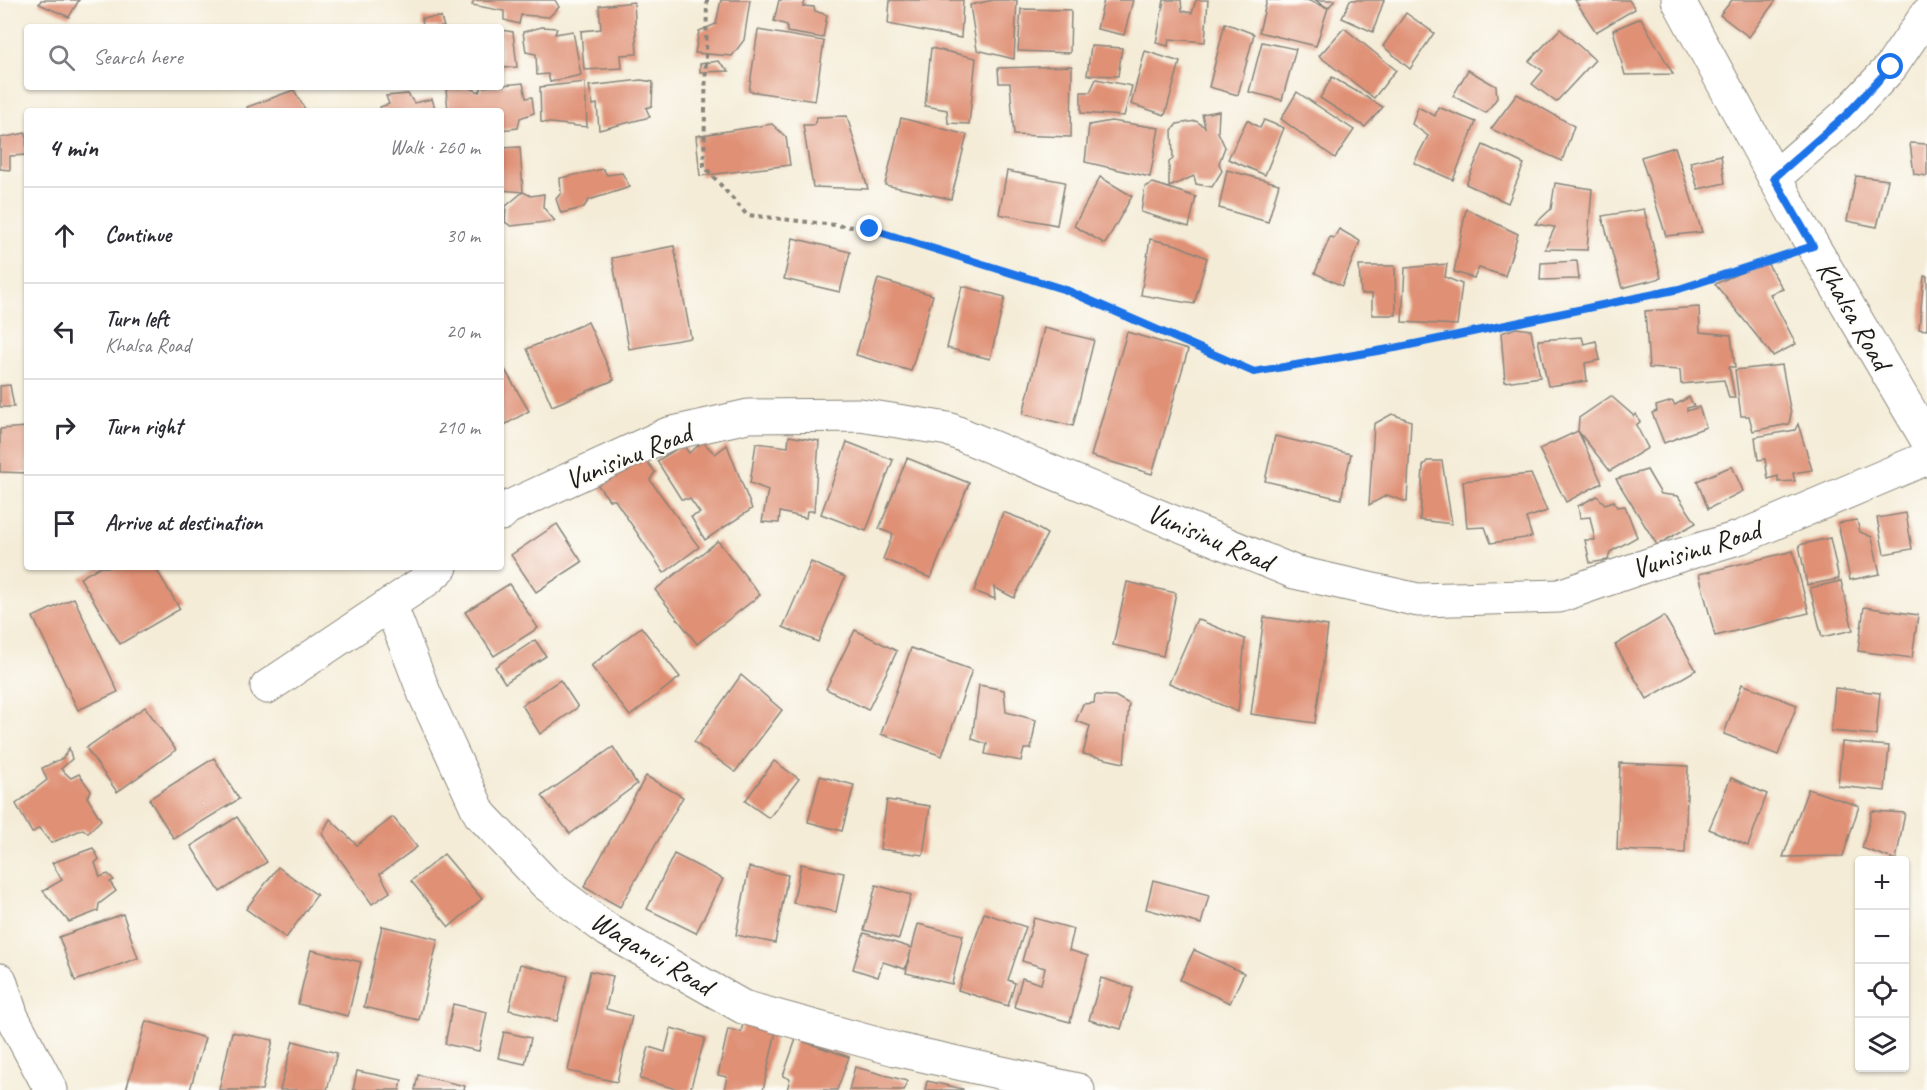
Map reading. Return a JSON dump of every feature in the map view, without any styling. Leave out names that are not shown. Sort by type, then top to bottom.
[{"type":"street","name":"Khalsa Road","points":[[1678,0],[1774,178],[1927,440]]},
{"type":"street","points":[[1774,178],[1847,114],[1884,74],[1927,14]]},
{"type":"street","name":"Vunisinu Road","points":[[504,511],[668,434],[748,416],[860,415],[948,429],[1294,572],[1418,600],[1559,596],[1648,565],[1741,537],[1927,458]]},
{"type":"street","points":[[267,687],[437,570]]},
{"type":"street","name":"Waqanui Road","points":[[390,604],[425,695],[480,814],[546,884],[609,931],[743,1006],[895,1049],[1078,1090]]},
{"type":"street","points":[[0,980],[12,1017],[51,1090]]},
{"type":"path","points":[[708,0],[704,166],[747,215],[881,232],[1066,290],[1254,372],[1395,348],[1679,289],[1813,246]]},
{"type":"building","points":[[41,0],[79,0],[69,17],[39,4]]},
{"type":"building","points":[[474,0],[555,0],[559,7],[549,17],[521,15],[519,24],[504,20],[504,11],[472,5]]},
{"type":"building","points":[[721,0],[750,0],[744,40],[732,56],[695,53],[699,31],[716,24]]},
{"type":"building","points":[[779,0],[806,0],[803,6],[814,7],[815,11],[827,15],[823,38],[787,32],[787,25],[774,21]]},
{"type":"building","points":[[890,0],[963,0],[961,38],[888,24]]},
{"type":"building","points":[[993,0],[1017,0],[1014,59],[977,50],[970,5]]},
{"type":"building","points":[[1104,0],[1133,0],[1124,35],[1097,29]]},
{"type":"building","points":[[1164,0],[1181,0],[1182,11],[1192,13],[1196,0],[1208,0],[1205,42],[1169,39],[1168,46],[1156,43]]},
{"type":"building","points":[[1267,0],[1307,0],[1328,8],[1316,46],[1259,32]]},
{"type":"building","points":[[1315,0],[1335,0],[1328,8]]},
{"type":"building","points":[[1350,0],[1384,0],[1373,32],[1342,18]]},
{"type":"building","points":[[1575,0],[1629,0],[1635,9],[1596,32]]},
{"type":"building","points":[[1732,0],[1776,0],[1749,37],[1720,15]]},
{"type":"building","points":[[634,2],[637,54],[621,55],[622,68],[584,70],[581,31],[601,29],[599,6]]},
{"type":"building","points":[[1021,9],[1071,10],[1070,53],[1018,51]]},
{"type":"building","points":[[1406,13],[1434,33],[1410,69],[1383,46]]},
{"type":"building","points":[[441,17],[443,24],[423,24],[422,18]]},
{"type":"building","points":[[1641,18],[1673,74],[1625,75],[1613,30]]},
{"type":"building","points":[[1225,23],[1254,34],[1238,95],[1209,87]]},
{"type":"building","points":[[542,27],[557,28],[555,34],[573,31],[581,75],[550,82],[548,74],[537,75],[536,54],[526,52],[523,32]]},
{"type":"building","points":[[1344,28],[1396,70],[1374,98],[1319,56]]},
{"type":"building","points":[[1560,29],[1595,60],[1556,102],[1532,84],[1543,71],[1529,61]]},
{"type":"building","points":[[504,30],[513,32],[517,67],[504,68]]},
{"type":"building","points":[[758,30],[824,41],[815,101],[749,91]]},
{"type":"building","points":[[1262,42],[1296,49],[1282,100],[1249,92]]},
{"type":"building","points":[[1091,46],[1122,48],[1118,76],[1087,75]]},
{"type":"building","points":[[931,48],[976,58],[969,124],[948,123],[947,110],[925,106]]},
{"type":"building","points":[[1145,51],[1180,62],[1165,115],[1131,104]]},
{"type":"building","points":[[718,61],[729,71],[700,72],[700,64]]},
{"type":"building","points":[[1072,66],[1071,137],[1014,135],[1010,83],[999,83],[998,68]]},
{"type":"building","points":[[1468,70],[1496,86],[1497,98],[1486,113],[1453,96]]},
{"type":"building","points":[[1332,77],[1383,107],[1365,127],[1320,98]]},
{"type":"building","points":[[1096,79],[1132,86],[1124,116],[1081,113],[1081,92],[1090,92]]},
{"type":"building","points":[[641,80],[653,82],[652,106],[646,108],[650,117],[599,130],[597,104],[593,105],[589,86]]},
{"type":"building","points":[[585,82],[587,127],[541,122],[540,87]]},
{"type":"building","points":[[523,83],[526,98],[532,97],[534,113],[520,118],[518,128],[504,130],[504,108],[448,108],[446,90],[479,92],[480,90],[504,90],[504,85]]},
{"type":"building","points":[[294,90],[304,108],[248,108]]},
{"type":"building","points":[[1297,92],[1354,130],[1335,158],[1281,119]]},
{"type":"building","points":[[408,94],[414,103],[432,99],[435,108],[380,108],[389,104],[386,96]]},
{"type":"building","points":[[1517,94],[1574,126],[1562,161],[1491,129]]},
{"type":"building","points":[[1418,107],[1435,116],[1438,107],[1476,122],[1453,180],[1414,163],[1428,136],[1412,124]]},
{"type":"building","points":[[1219,111],[1218,132],[1225,147],[1219,163],[1222,171],[1212,187],[1196,184],[1194,176],[1169,187],[1169,162],[1173,159],[1172,130],[1177,124],[1196,121],[1205,127],[1202,114]]},
{"type":"building","points":[[847,116],[868,189],[813,187],[803,125],[814,125],[817,117]]},
{"type":"building","points":[[901,118],[967,135],[951,199],[885,185]]},
{"type":"building","points":[[1247,120],[1260,128],[1264,120],[1284,128],[1265,175],[1228,159]]},
{"type":"building","points":[[1111,121],[1159,128],[1150,177],[1085,162],[1089,125]]},
{"type":"building","points":[[772,124],[786,137],[790,165],[700,176],[696,136]]},
{"type":"building","points":[[24,133],[24,155],[10,156],[10,170],[0,169],[0,138]]},
{"type":"building","points":[[1910,143],[1927,144],[1927,176],[1914,174]]},
{"type":"building","points":[[1483,145],[1524,164],[1508,203],[1466,184]]},
{"type":"building","points":[[520,147],[523,192],[504,190],[504,148]]},
{"type":"building","points":[[1675,147],[1702,232],[1666,236],[1641,157]]},
{"type":"building","points":[[1721,155],[1725,183],[1698,189],[1690,162]]},
{"type":"building","points":[[603,169],[607,175],[622,173],[630,187],[589,200],[583,208],[561,213],[556,199],[561,193],[560,178]]},
{"type":"building","points":[[1227,170],[1279,184],[1268,222],[1219,208]]},
{"type":"building","points":[[1007,171],[1065,182],[1057,225],[999,214]]},
{"type":"building","points":[[1856,176],[1888,180],[1877,227],[1847,221]]},
{"type":"building","points":[[1100,177],[1132,196],[1105,244],[1074,226]]},
{"type":"building","points":[[1153,183],[1196,197],[1189,227],[1141,212],[1145,187]]},
{"type":"building","points":[[1555,183],[1592,189],[1587,250],[1545,249],[1555,227],[1535,224],[1551,209]]},
{"type":"building","points":[[523,192],[531,196],[544,194],[543,207],[555,221],[511,226],[505,222],[506,206]]},
{"type":"building","points":[[1466,209],[1518,234],[1505,276],[1479,268],[1474,278],[1454,272]]},
{"type":"building","points":[[1644,209],[1661,278],[1622,288],[1602,216]]},
{"type":"building","points":[[1339,229],[1360,241],[1342,286],[1315,273],[1330,237],[1334,238]]},
{"type":"building","points":[[793,238],[850,252],[840,292],[784,279]]},
{"type":"building","points":[[1150,239],[1177,245],[1207,258],[1194,304],[1141,295]]},
{"type":"building","points":[[674,246],[691,338],[629,349],[612,258]]},
{"type":"building","points":[[1577,261],[1579,279],[1540,280],[1541,263]]},
{"type":"building","points":[[1766,261],[1783,289],[1770,294],[1796,344],[1773,356],[1715,284]]},
{"type":"building","points":[[1447,264],[1445,277],[1462,284],[1457,325],[1402,322],[1405,268]]},
{"type":"building","points":[[1359,266],[1395,266],[1396,315],[1372,315],[1372,294],[1361,294]]},
{"type":"building","points":[[1924,276],[1927,276],[1927,330],[1919,329]]},
{"type":"building","points":[[878,279],[933,295],[911,371],[856,355]]},
{"type":"building","points":[[962,286],[1005,297],[990,359],[947,348]]},
{"type":"building","points":[[1699,307],[1700,332],[1731,335],[1735,367],[1729,367],[1735,398],[1729,398],[1724,380],[1681,384],[1680,370],[1649,368],[1645,311]]},
{"type":"building","points":[[588,322],[614,380],[552,406],[527,349]]},
{"type":"building","points":[[1044,328],[1094,340],[1073,426],[1023,414]]},
{"type":"building","points":[[1516,328],[1531,330],[1540,377],[1505,382],[1501,333]]},
{"type":"building","points":[[1127,332],[1188,350],[1152,474],[1091,456]]},
{"type":"building","points":[[1582,337],[1584,344],[1596,341],[1600,360],[1585,363],[1587,381],[1548,386],[1538,340]]},
{"type":"building","points":[[1782,365],[1791,414],[1789,424],[1753,431],[1749,416],[1741,416],[1735,370]]},
{"type":"building","points":[[504,368],[529,411],[504,425]]},
{"type":"building","points":[[10,385],[14,407],[0,407],[0,386]]},
{"type":"building","points":[[1611,396],[1634,416],[1636,414],[1640,422],[1636,425],[1648,448],[1610,471],[1578,431],[1579,418]]},
{"type":"building","points":[[1689,397],[1694,406],[1687,408],[1687,411],[1699,407],[1706,427],[1664,443],[1652,413],[1657,411],[1656,406],[1672,401],[1675,405]]},
{"type":"building","points":[[1392,414],[1411,421],[1407,502],[1387,495],[1369,505],[1374,424]]},
{"type":"building","points":[[1798,424],[1812,470],[1793,473],[1795,481],[1778,482],[1778,476],[1768,479],[1765,459],[1758,460],[1755,437],[1795,430]]},
{"type":"building","points":[[24,427],[24,473],[0,472],[0,429]]},
{"type":"building","points":[[1578,431],[1602,483],[1566,502],[1539,449]]},
{"type":"building","points":[[789,436],[819,441],[814,511],[807,511],[806,518],[780,512],[779,523],[762,522],[768,490],[750,483],[756,443],[788,447]]},
{"type":"building","points":[[1275,436],[1351,454],[1341,499],[1265,481]]},
{"type":"building","points":[[703,442],[715,454],[727,445],[752,509],[705,540],[691,517],[700,513],[690,499],[681,499],[657,461],[683,445],[689,453]]},
{"type":"building","points":[[847,442],[893,460],[866,531],[821,514]]},
{"type":"building","points":[[644,458],[655,472],[650,480],[699,547],[664,573],[615,500],[609,500],[597,484]]},
{"type":"building","points":[[907,458],[969,483],[931,578],[883,559],[893,534],[879,529]]},
{"type":"building","points":[[1427,461],[1442,461],[1452,524],[1420,520],[1423,466]]},
{"type":"building","points":[[1732,466],[1743,491],[1708,509],[1697,481]]},
{"type":"building","points":[[1647,470],[1661,494],[1678,496],[1696,523],[1657,545],[1616,479]]},
{"type":"building","points":[[1531,474],[1547,511],[1526,518],[1532,537],[1491,543],[1485,527],[1467,528],[1463,481]]},
{"type":"building","points":[[1597,496],[1605,504],[1614,501],[1617,507],[1625,506],[1637,537],[1610,552],[1608,560],[1590,563],[1585,540],[1595,540],[1590,517],[1580,518],[1578,506]]},
{"type":"building","points":[[1003,512],[1024,520],[1047,534],[1014,598],[994,587],[995,599],[974,591]]},
{"type":"building","points":[[1906,513],[1912,549],[1884,554],[1877,518]]},
{"type":"building","points":[[1857,520],[1860,532],[1872,537],[1880,574],[1850,580],[1838,523]]},
{"type":"building","points":[[557,524],[582,562],[536,592],[511,555]]},
{"type":"building","points":[[1830,538],[1839,579],[1807,585],[1799,545]]},
{"type":"building","points":[[718,541],[760,595],[697,644],[655,590]]},
{"type":"building","points":[[1793,551],[1809,613],[1715,636],[1699,574]]},
{"type":"building","points":[[811,562],[845,577],[818,642],[783,627]]},
{"type":"building","points":[[94,570],[157,570],[180,609],[120,644],[80,578]]},
{"type":"building","points":[[1841,581],[1853,630],[1822,637],[1810,588]]},
{"type":"building","points":[[1127,582],[1176,593],[1163,656],[1113,645]]},
{"type":"building","points":[[509,584],[538,628],[494,656],[465,612]]},
{"type":"building","points":[[74,598],[118,692],[78,710],[33,617]]},
{"type":"building","points":[[1864,607],[1918,615],[1912,658],[1858,651]]},
{"type":"building","points":[[1664,616],[1696,670],[1647,699],[1615,645]]},
{"type":"building","points":[[1264,617],[1328,626],[1315,723],[1251,714]]},
{"type":"building","points":[[1197,619],[1245,639],[1238,712],[1169,683]]},
{"type":"building","points":[[641,627],[680,677],[630,716],[591,666]]},
{"type":"building","points":[[855,630],[897,651],[868,710],[826,689]]},
{"type":"building","points":[[535,640],[546,656],[505,683],[495,667]]},
{"type":"building","points":[[911,648],[972,670],[942,756],[881,734]]},
{"type":"building","points":[[741,675],[782,710],[735,772],[694,742]]},
{"type":"building","points":[[560,680],[578,707],[540,734],[522,705]]},
{"type":"building","points":[[1742,684],[1797,705],[1778,755],[1724,734]]},
{"type":"building","points":[[979,685],[1004,690],[1006,712],[1036,720],[1031,749],[1024,749],[1021,761],[985,754],[987,744],[972,739]]},
{"type":"building","points":[[1835,688],[1880,693],[1876,735],[1831,731]]},
{"type":"building","points":[[1095,695],[1115,696],[1129,704],[1124,763],[1083,754],[1090,726],[1076,721],[1083,704],[1094,703]]},
{"type":"building","points":[[145,707],[176,750],[117,792],[86,748]]},
{"type":"building","points":[[1842,742],[1889,746],[1885,791],[1838,786]]},
{"type":"building","points":[[613,747],[637,784],[570,834],[542,796]]},
{"type":"building","points":[[69,748],[72,759],[61,769],[71,778],[79,774],[91,791],[87,797],[101,820],[88,833],[83,829],[51,843],[39,828],[32,833],[16,804],[47,780],[42,768],[63,758]]},
{"type":"building","points":[[214,758],[239,799],[174,839],[149,799]]},
{"type":"building","points":[[774,761],[799,779],[769,818],[745,801]]},
{"type":"building","points":[[1620,763],[1688,766],[1685,853],[1617,850]]},
{"type":"building","points":[[646,776],[683,797],[620,907],[584,887]]},
{"type":"building","points":[[820,776],[854,785],[842,831],[808,822]]},
{"type":"building","points":[[1731,778],[1767,794],[1748,846],[1709,829]]},
{"type":"building","points":[[1808,789],[1859,806],[1843,856],[1783,857]]},
{"type":"building","points":[[887,800],[930,806],[923,855],[880,849]]},
{"type":"building","points":[[1872,811],[1905,813],[1897,856],[1885,856],[1862,848]]},
{"type":"building","points":[[237,817],[267,862],[220,892],[191,846]]},
{"type":"building","points":[[393,817],[417,847],[380,874],[390,892],[372,904],[322,834],[330,819],[357,845]]},
{"type":"building","points":[[93,848],[99,859],[95,863],[100,877],[108,874],[114,880],[110,882],[116,891],[99,904],[98,911],[69,922],[43,891],[62,880],[52,863]]},
{"type":"building","points":[[444,854],[482,899],[449,927],[411,881]]},
{"type":"building","points":[[674,854],[723,879],[696,933],[647,909]]},
{"type":"building","points":[[801,864],[844,873],[836,912],[793,903]]},
{"type":"building","points":[[278,867],[317,895],[286,938],[246,909]]},
{"type":"building","points":[[749,867],[788,875],[775,943],[736,935]]},
{"type":"building","points":[[1153,880],[1209,895],[1201,924],[1146,909]]},
{"type":"building","points":[[876,885],[911,895],[899,939],[864,930]]},
{"type":"building","points":[[984,913],[1026,927],[1008,980],[1015,983],[1008,1006],[958,990]]},
{"type":"building","points":[[123,914],[138,958],[75,981],[59,937]]},
{"type":"building","points":[[1034,918],[1074,929],[1069,950],[1088,956],[1070,1022],[1014,1007],[1022,978],[1041,984],[1045,968],[1022,961]]},
{"type":"building","points":[[918,924],[963,935],[952,984],[906,973],[911,950],[905,969],[883,962],[878,977],[853,969],[864,933],[912,948]]},
{"type":"building","points":[[382,926],[438,939],[419,1020],[364,1007]]},
{"type":"building","points":[[311,950],[361,962],[348,1016],[298,1004]]},
{"type":"building","points":[[1194,950],[1244,973],[1230,1003],[1180,980]]},
{"type":"building","points":[[520,964],[568,976],[557,1021],[509,1010]]},
{"type":"building","points":[[590,971],[613,976],[606,1009],[632,1016],[617,1082],[568,1071]]},
{"type":"building","points":[[1101,978],[1133,988],[1121,1029],[1089,1020]]},
{"type":"building","points":[[453,1004],[487,1012],[479,1051],[445,1044]]},
{"type":"building","points":[[146,1021],[205,1038],[190,1090],[126,1090]]},
{"type":"building","points":[[743,1024],[776,1031],[763,1090],[724,1090],[727,1077],[718,1075],[728,1029],[741,1032]]},
{"type":"building","points":[[671,1028],[705,1038],[690,1090],[680,1090],[640,1079],[649,1047],[665,1052]]},
{"type":"building","points":[[232,1032],[273,1040],[262,1090],[219,1090]]},
{"type":"building","points":[[504,1032],[531,1038],[525,1064],[498,1058]]},
{"type":"building","points":[[796,1039],[849,1057],[837,1090],[787,1090],[790,1079],[783,1076]]},
{"type":"building","points":[[293,1041],[337,1053],[327,1090],[280,1090]]},
{"type":"building","points":[[855,1067],[907,1081],[904,1090],[849,1090]]},
{"type":"building","points":[[357,1071],[402,1080],[400,1090],[353,1090]]},
{"type":"building","points":[[418,1075],[465,1086],[464,1090],[415,1090]]},
{"type":"building","points":[[927,1081],[963,1089],[963,1090],[925,1090]]},
{"type":"route","points":[[870,229],[1066,290],[1254,372],[1395,348],[1679,289],[1813,246],[1774,178],[1847,114],[1891,67]]}]
